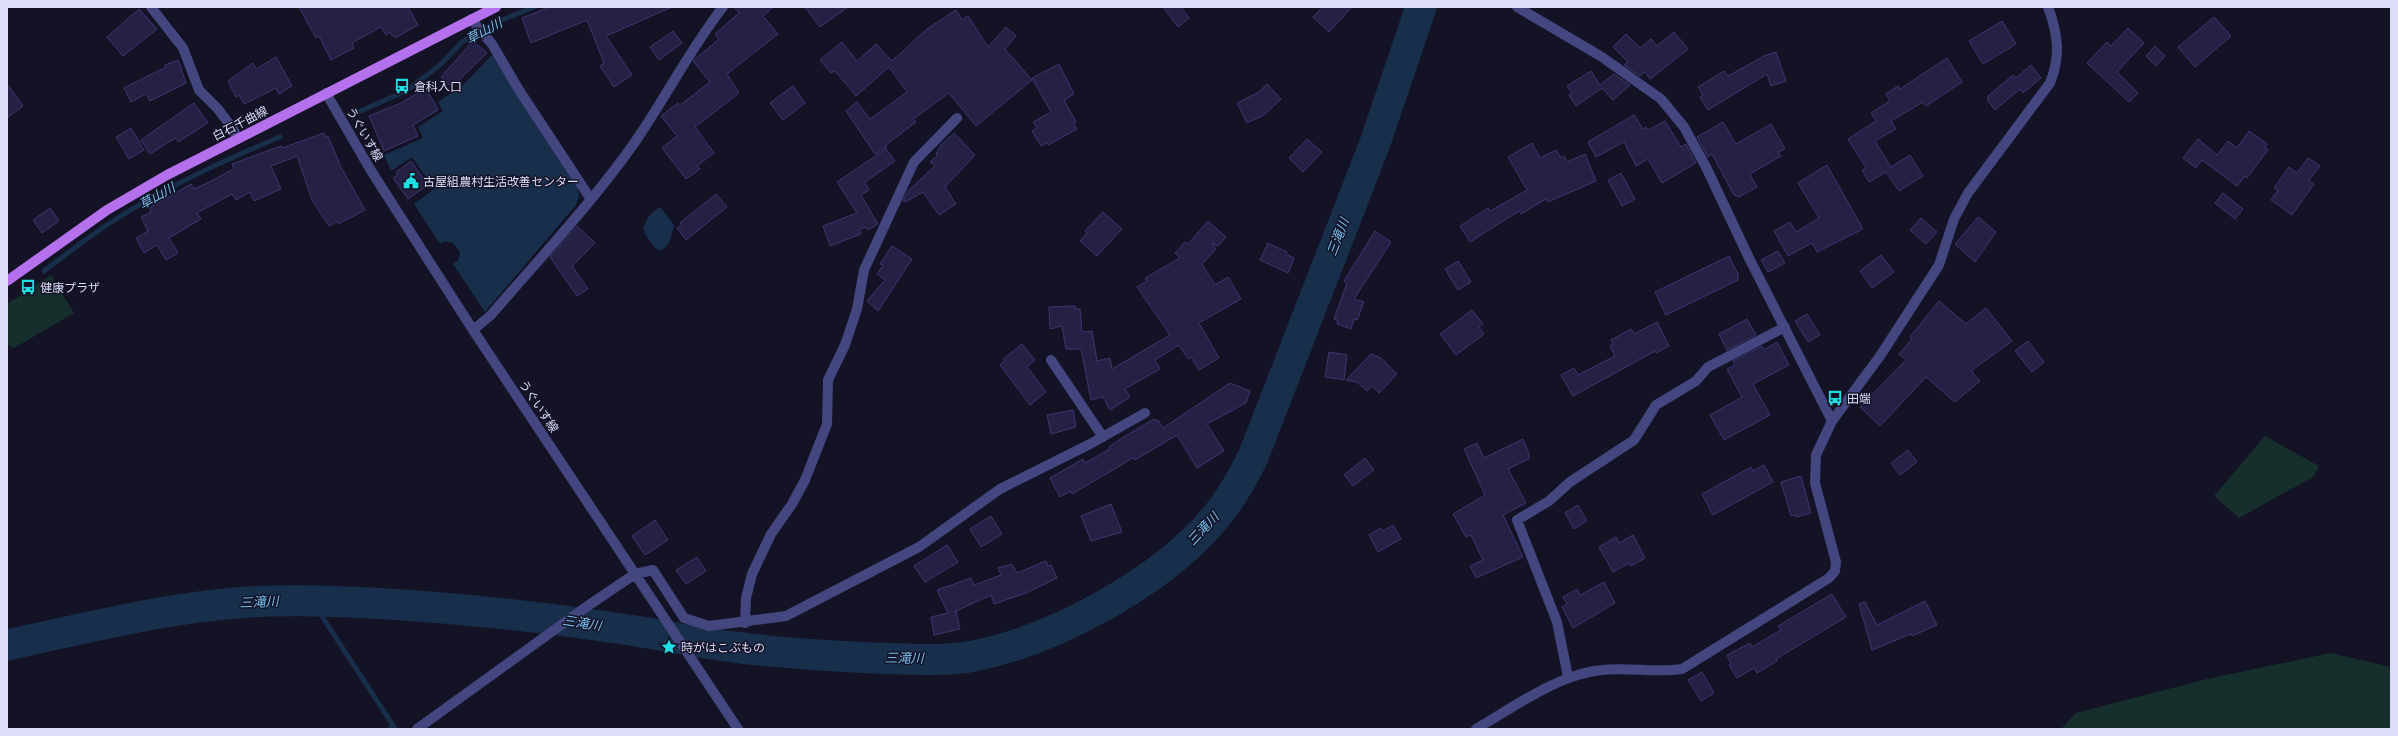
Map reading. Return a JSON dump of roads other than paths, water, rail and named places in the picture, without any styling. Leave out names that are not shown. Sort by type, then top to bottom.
[{"type":"main road","name":"白石千曲線","points":[[7,282],[107,210],[167,174],[326,93],[474,23],[496,7]]},
{"type":"street","points":[[151,7],[184,48],[198,90],[218,109],[233,128],[238,139]]},
{"type":"street","points":[[473,330],[491,315],[590,198],[601,188],[635,141],[671,86],[700,35],[723,7]]},
{"type":"street","points":[[1517,7],[1602,57],[1665,104],[1684,127],[1706,167],[1749,258],[1832,421]]},
{"type":"street","points":[[1476,729],[1568,677],[1602,670],[1662,672],[1682,669],[1829,578],[1835,571],[1836,562],[1814,472],[1816,455],[1832,421],[1880,356],[1939,264],[1954,219],[1968,193],[2050,83],[2055,71],[2059,52],[2048,7]]},
{"type":"street","points":[[474,23],[492,44],[590,198]]},
{"type":"street","name":"うぐいす線","points":[[326,93],[374,176],[473,330],[738,729]]},
{"type":"street","points":[[745,623],[746,598],[752,574],[771,534],[792,504],[805,480],[827,424],[828,380],[845,345],[857,310],[864,270],[914,162],[956,118]]},
{"type":"street","points":[[1568,677],[1557,622],[1517,520],[1549,501],[1570,482],[1634,440],[1656,405],[1696,381],[1708,368],[1785,327]]},
{"type":"street","points":[[1050,360],[1103,437]]},
{"type":"street","points":[[417,729],[553,630],[635,574],[653,570],[684,618],[709,626],[745,623],[786,616],[919,547],[1000,489],[1103,437],[1145,413]]},
{"type":"water","points":[[493,54],[578,189],[579,196],[576,205],[485,312],[453,264],[458,261],[460,252],[453,243],[445,241],[440,244],[414,204],[434,189],[412,157],[391,171],[384,155],[423,138],[418,127],[443,111],[438,102],[463,85]]},
{"type":"water","points":[[658,208],[661,208],[674,225],[669,243],[661,251],[650,241],[643,228],[649,216]]},
{"type":"waterway","name":"草山川","points":[[358,112],[406,91],[440,65],[462,42],[497,22],[534,7]]},
{"type":"waterway","name":"三滝川","points":[[7,645],[121,620],[179,610],[237,603],[270,601],[370,603],[507,614],[574,622],[711,644],[787,653],[938,660],[963,658],[1005,648],[1038,637],[1072,622],[1136,586],[1166,565],[1192,542],[1214,519],[1240,482],[1253,457],[1375,143],[1421,7]]},
{"type":"waterway","name":"草山川","points":[[44,271],[104,227],[153,197],[237,155],[280,137]]},
{"type":"waterway","points":[[312,601],[394,727],[390,729]]},
{"type":"place","name":"倉科入口","points":[[402,86]]},
{"type":"place","name":"古屋組農村生活改善センター","points":[[411,181]]},
{"type":"place","name":"健康プラザ","points":[[28,287]]},
{"type":"place","name":"田端","points":[[1835,398]]},
{"type":"place","name":"時がはこぶもの","points":[[669,647]]}]
